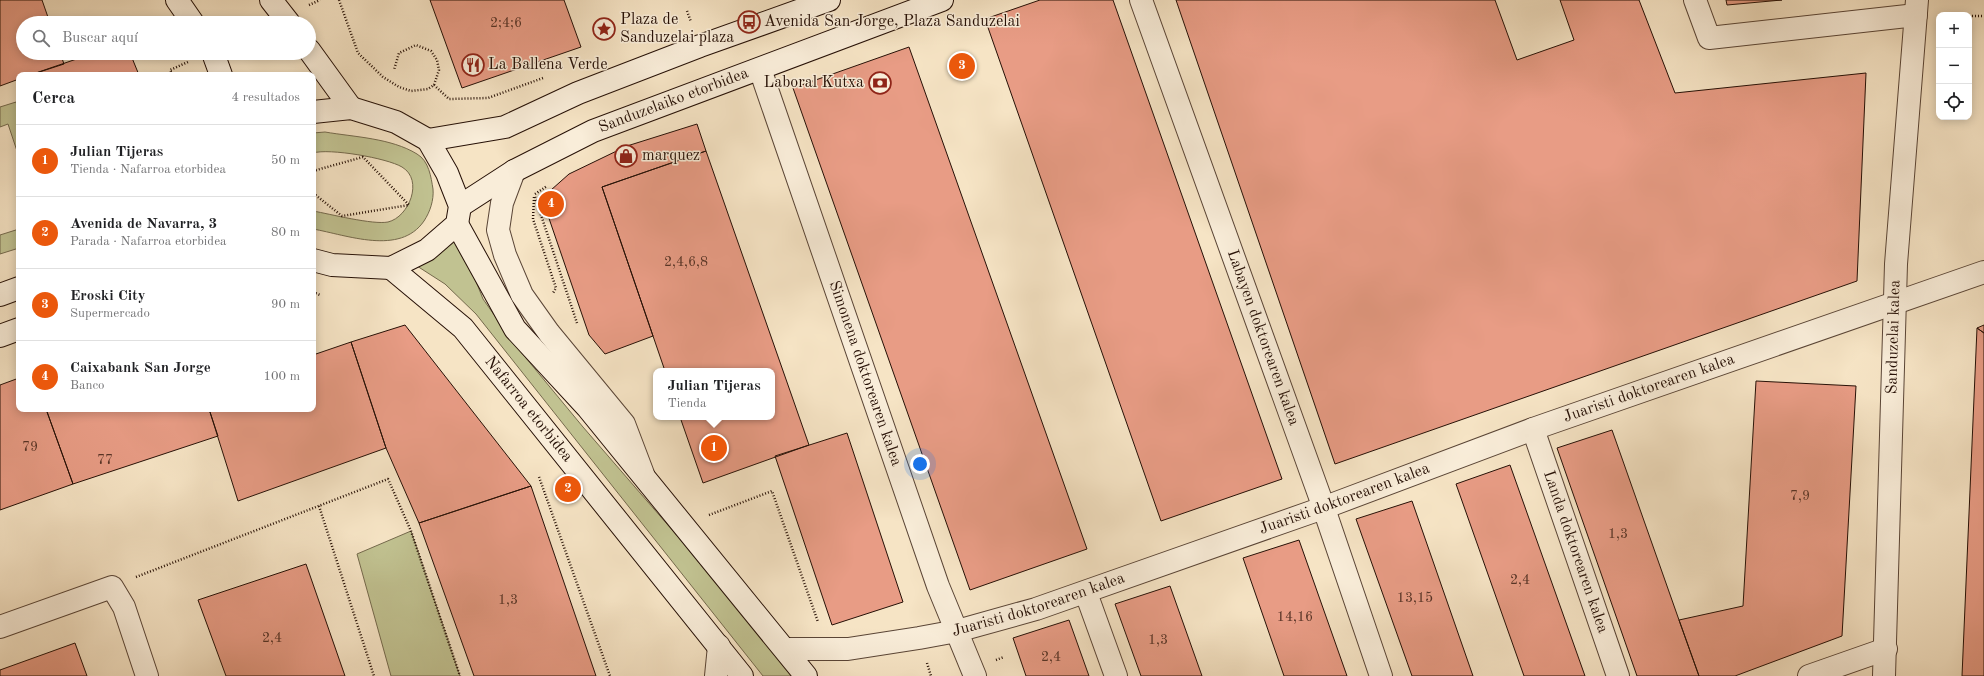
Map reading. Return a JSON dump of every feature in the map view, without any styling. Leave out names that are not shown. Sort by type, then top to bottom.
[{"type":"street","points":[[177,0],[188,16]]},
{"type":"street","points":[[271,0],[284,16]]},
{"type":"street","points":[[428,140],[505,127],[578,93],[700,46],[829,0]]},
{"type":"street","name":"Sanduzelaiko etorbidea","points":[[391,268],[427,250],[459,215],[514,171],[593,131],[942,0]]},
{"type":"street","name":"Labayen doktorearen kalea","points":[[1141,0],[1382,676]]},
{"type":"street","points":[[1695,0],[1709,38],[1917,7]]},
{"type":"street","name":"Sanduzelai kalea","points":[[1884,676],[1886,649],[1894,304],[1917,7]]},
{"type":"street","points":[[316,59],[352,108]]},
{"type":"street","points":[[216,60],[220,72]]},
{"type":"street","name":"Simonena doktorearen kalea","points":[[760,69],[938,586],[975,676]]},
{"type":"street","points":[[316,112],[352,108],[396,122],[428,140],[447,173],[459,215],[515,329],[587,407],[806,676]]},
{"type":"street","points":[[514,171],[502,203],[498,230],[505,255],[522,295],[549,333],[624,424],[644,477]]},
{"type":"street","points":[[316,261],[332,265],[391,268]]},
{"type":"street","name":"Nafarroa etorbidea","points":[[391,268],[463,328],[742,676]]},
{"type":"street","name":"Juaristi doktorearen kalea","points":[[785,649],[848,649],[957,631],[1086,593],[1323,508],[1533,429],[1984,272]]},
{"type":"street","points":[[0,295],[16,289]]},
{"type":"street","points":[[0,336],[16,330]]},
{"type":"street","name":"Landa doktorearen kalea","points":[[1533,429],[1618,676]]},
{"type":"street","points":[[0,627],[112,587],[124,608],[146,676]]},
{"type":"street","points":[[1086,593],[1116,676]]},
{"type":"street","points":[[716,676],[719,646]]},
{"type":"street","points":[[1809,676],[1886,649]]},
{"type":"path","points":[[339,0],[358,53],[383,77],[399,87],[411,91],[428,89],[434,85],[438,78],[438,65],[431,51],[416,45],[399,53],[394,70]]},
{"type":"path","points":[[1972,16],[1984,16]]},
{"type":"path","points":[[434,85],[449,98],[488,98],[547,76]]},
{"type":"path","points":[[316,171],[363,157],[410,205],[342,216],[316,195]]},
{"type":"path","points":[[548,293],[552,294],[556,288],[533,219],[534,195],[579,330]]},
{"type":"path","points":[[316,293],[320,295]]},
{"type":"path","points":[[539,477],[610,676]]},
{"type":"path","points":[[112,587],[388,479],[411,531],[460,676]]},
{"type":"path","points":[[708,515],[772,491],[819,627]]},
{"type":"path","points":[[319,506],[374,676]]},
{"type":"green space","points":[[16,102],[16,148],[8,124],[0,127],[0,107]]},
{"type":"green space","points":[[325,132],[384,141],[407,149],[421,157],[427,165],[430,174],[433,197],[430,210],[424,221],[414,232],[401,238],[372,240],[316,230],[316,212],[362,221],[381,223],[396,219],[407,206],[413,189],[412,180],[409,173],[402,167],[395,164],[384,160],[358,155],[332,152],[316,153],[316,133]]},
{"type":"green space","points":[[16,230],[16,249],[0,254],[0,235]]},
{"type":"green space","points":[[458,236],[483,299],[516,346],[583,427],[731,598],[792,676],[763,676],[476,314],[445,284],[417,266]]},
{"type":"green space","points":[[411,531],[460,676],[391,676],[357,554]]},
{"type":"building","points":[[0,0],[42,0],[48,16],[16,16],[16,60],[63,60],[64,64],[39,72],[16,72],[16,80],[0,86]]},
{"type":"building","points":[[430,0],[564,0],[581,47],[462,88]]},
{"type":"building","points":[[1040,0],[1113,0],[1282,479],[1161,521],[985,19]]},
{"type":"building","points":[[1176,0],[1495,0],[1517,60],[1574,40],[1560,0],[1639,0],[1675,93],[1866,73],[1857,281],[1335,464]]},
{"type":"building","points":[[1726,0],[1782,0],[1727,5]]},
{"type":"building","points":[[909,47],[1087,549],[970,590],[793,88]]},
{"type":"building","points":[[74,60],[133,60],[138,72],[39,72]]},
{"type":"building","points":[[697,124],[706,151],[602,187],[653,336],[605,354],[589,335],[542,198],[569,174],[627,146]]},
{"type":"building","points":[[706,151],[809,445],[703,483],[681,420],[775,420],[775,368],[664,368],[602,187]]},
{"type":"building","points":[[405,325],[531,486],[419,523],[386,448],[351,342]]},
{"type":"building","points":[[1984,325],[1984,333],[1977,328]]},
{"type":"building","points":[[1977,328],[1984,333],[1984,676],[1962,676]]},
{"type":"building","points":[[351,342],[386,448],[238,501],[210,412],[316,412],[316,354]]},
{"type":"building","points":[[16,379],[16,412],[47,412],[73,484],[0,510],[0,385]]},
{"type":"building","points":[[1756,381],[1856,386],[1842,636],[1735,676],[1699,676],[1679,620],[1743,606]]},
{"type":"building","points":[[47,412],[210,412],[218,436],[73,484]]},
{"type":"building","points":[[1612,430],[1699,676],[1637,676],[1557,448]]},
{"type":"building","points":[[847,433],[903,602],[832,625],[775,456]]},
{"type":"building","points":[[1510,465],[1585,676],[1524,676],[1456,484]]},
{"type":"building","points":[[531,486],[596,676],[474,676],[419,523]]},
{"type":"building","points":[[1412,501],[1473,676],[1412,676],[1356,519]]},
{"type":"building","points":[[1299,540],[1347,676],[1284,676],[1243,558]]},
{"type":"building","points":[[306,564],[345,676],[226,676],[198,600]]},
{"type":"building","points":[[1170,586],[1202,676],[1141,676],[1115,604]]},
{"type":"building","points":[[1069,620],[1089,676],[1026,676],[1013,638]]},
{"type":"building","points":[[75,643],[87,676],[0,676],[0,670]]},
{"type":"place","name":"Avenida San Jorge, Plaza Sanduzelai","points":[[749,22]]},
{"type":"place","name":"Plaza de Sanduzelai plaza","points":[[604,29]]},
{"type":"place","name":"La Ballena Verde","points":[[473,65]]},
{"type":"place","name":"Eroski City","points":[[962,66]]},
{"type":"place","name":"Laboral Kutxa","points":[[880,83]]},
{"type":"place","name":"marquez","points":[[626,156]]},
{"type":"place","name":"Caixabank San Jorge","points":[[551,204]]},
{"type":"place","name":"Julian Tijeras","points":[[714,448]]},
{"type":"place","name":"Avenida de Navarra, 3","points":[[568,489]]}]
